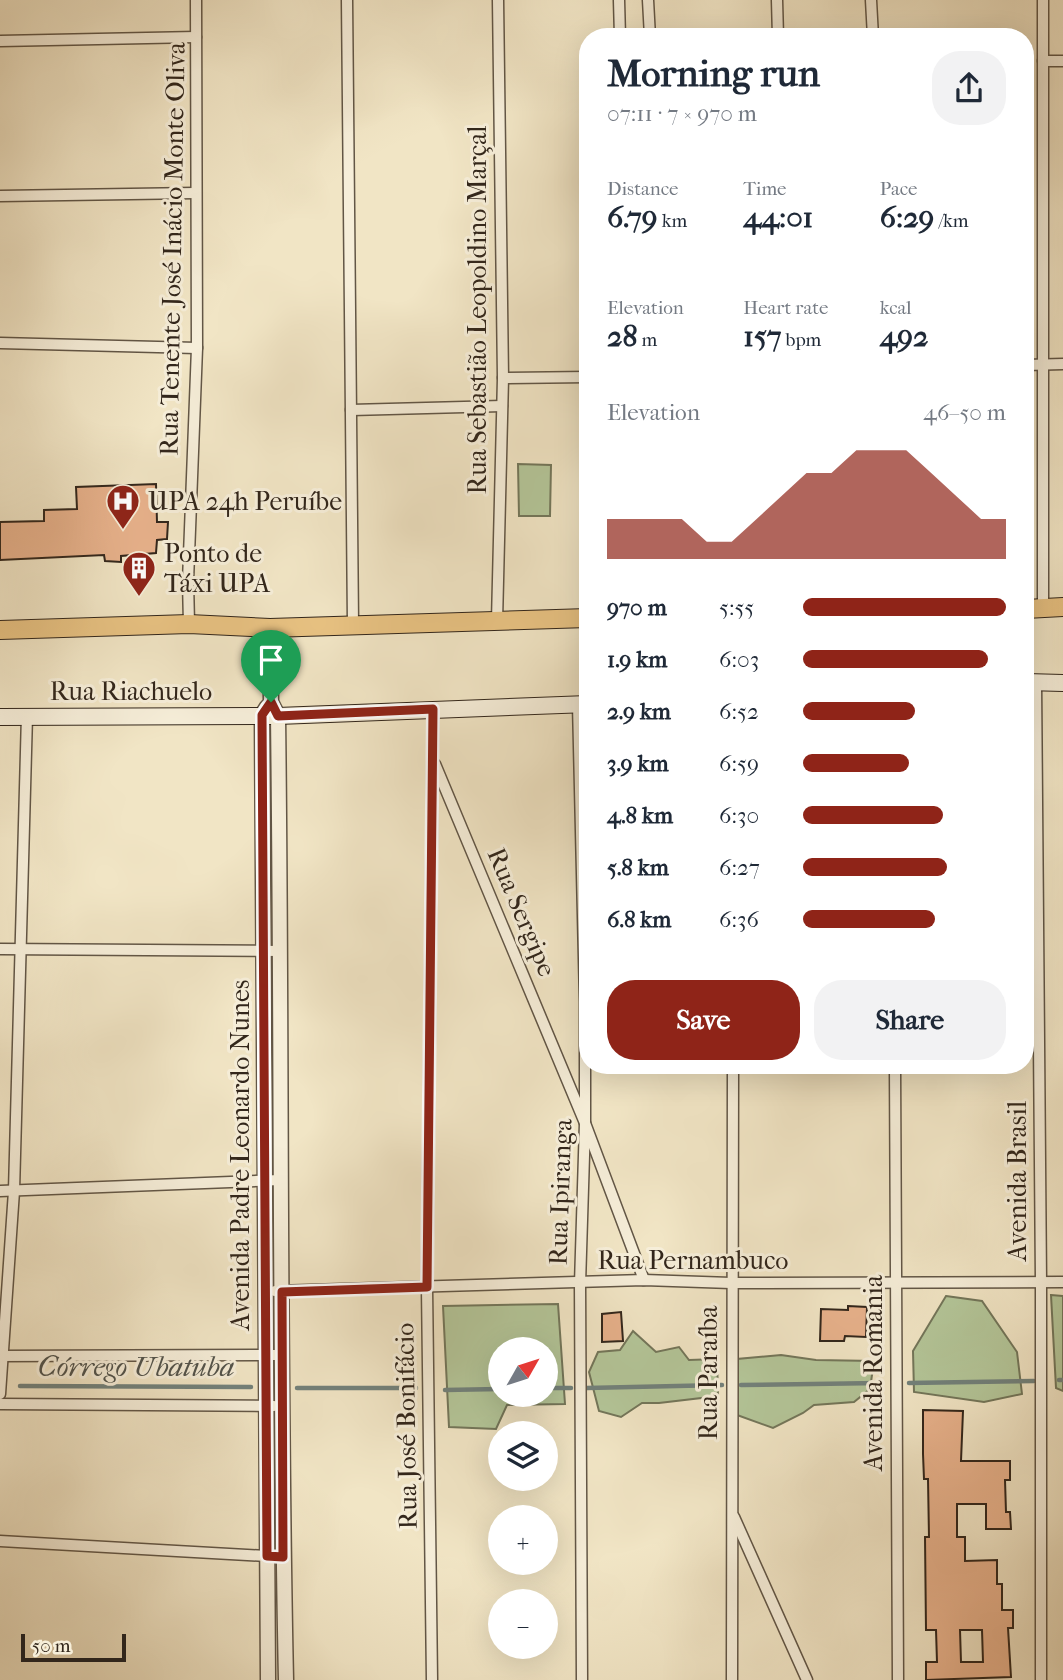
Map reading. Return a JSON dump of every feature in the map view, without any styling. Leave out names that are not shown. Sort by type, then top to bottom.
[{"type":"main road","points":[[1034,608],[1063,607]]},
{"type":"main road","points":[[0,629],[189,624],[270,628],[579,618]]},
{"type":"main road","points":[[1034,682],[1063,683]]},
{"type":"main road","name":"Rua Riachuelo","points":[[0,717],[579,704]]},
{"type":"street","name":"Rua Tenente José Inácio Monte Oliva","points":[[189,624],[188,582],[197,348],[196,0]]},
{"type":"street","points":[[347,0],[353,624]]},
{"type":"street","name":"Rua Sebastião Leopoldino Marçal","points":[[497,621],[503,378],[498,0]]},
{"type":"street","points":[[619,0],[620,28]]},
{"type":"street","points":[[648,0],[650,28]]},
{"type":"street","points":[[777,0],[778,28]]},
{"type":"street","points":[[871,0],[873,28]]},
{"type":"street","points":[[1034,608],[1041,365],[1043,0]]},
{"type":"street","points":[[0,41],[197,37]]},
{"type":"street","points":[[1043,61],[1063,61]]},
{"type":"street","points":[[0,196],[195,193]]},
{"type":"street","points":[[0,343],[197,348]]},
{"type":"street","points":[[1034,365],[1063,364]]},
{"type":"street","points":[[503,378],[579,377]]},
{"type":"street","points":[[351,410],[502,406]]},
{"type":"street","points":[[270,628],[270,711]]},
{"type":"street","name":"Rua José Bonifácio","points":[[432,1680],[427,1287],[433,709]]},
{"type":"street","name":"Avenida Padre Leonardo Nunes","points":[[270,711],[263,951],[272,1179],[282,1292],[286,1680]]},
{"type":"street","name":"Avenida Padre Leonardo Nunes","points":[[268,1680],[265,1290],[281,951],[270,711]]},
{"type":"street","points":[[0,1394],[14,1191],[27,715]]},
{"type":"street","name":"Rua Sergipe","points":[[433,758],[585,1123],[644,1280]]},
{"type":"street","name":"Avenida Brasil","points":[[1034,862],[1041,1282],[1041,1680]]},
{"type":"street","points":[[0,949],[281,951]]},
{"type":"street","name":"Rua Ipiranga","points":[[582,1680],[580,1284],[586,1074]]},
{"type":"street","name":"Rua Paraíba","points":[[732,1680],[733,1074]]},
{"type":"street","name":"Avenida Romania","points":[[895,1074],[898,1680]]},
{"type":"street","points":[[0,1191],[272,1179]]},
{"type":"street","name":"Rua Pernambuco","points":[[265,1290],[282,1292],[644,1280],[731,1283],[1063,1282]]},
{"type":"street","points":[[1,1356],[283,1355]]},
{"type":"street","points":[[0,1404],[284,1406]]},
{"type":"street","points":[[732,1511],[807,1680]]},
{"type":"street","points":[[0,1541],[283,1557]]},
{"type":"green space","points":[[518,464],[551,465],[550,516],[519,516]]},
{"type":"green space","points":[[1051,1295],[1063,1296],[1063,1391],[1056,1388]]},
{"type":"green space","points":[[946,1296],[982,1301],[1017,1352],[1022,1394],[984,1402],[914,1392],[913,1351]]},
{"type":"green space","points":[[558,1304],[565,1404],[558,1404],[558,1337],[488,1337],[488,1407],[506,1407],[500,1421],[488,1421],[488,1429],[449,1427],[443,1306]]},
{"type":"green space","points":[[633,1331],[656,1352],[679,1347],[689,1360],[717,1359],[718,1396],[642,1403],[621,1417],[599,1411],[589,1372],[598,1352],[620,1350]]},
{"type":"green space","points":[[781,1355],[816,1360],[874,1361],[870,1389],[854,1402],[814,1405],[773,1428],[737,1415],[737,1359]]},
{"type":"building","name":"UPA 24h Peruíbe","points":[[156,484],[157,522],[168,522],[167,539],[157,540],[156,553],[121,556],[121,562],[105,561],[104,555],[0,560],[0,522],[44,521],[44,510],[77,509],[76,487]]},
{"type":"building","points":[[848,1306],[867,1307],[866,1337],[845,1336],[844,1341],[820,1341],[821,1309],[848,1310]]},
{"type":"building","points":[[621,1312],[623,1341],[602,1342],[602,1314]]},
{"type":"building","points":[[923,1410],[963,1411],[961,1461],[1010,1461],[1010,1480],[1005,1480],[1006,1512],[1010,1512],[1011,1529],[986,1529],[986,1504],[957,1504],[957,1537],[965,1537],[965,1561],[997,1560],[997,1584],[1002,1584],[1002,1610],[1013,1610],[1013,1628],[1008,1628],[1011,1677],[926,1680],[926,1662],[937,1662],[936,1630],[926,1630],[925,1537],[929,1537],[928,1479],[924,1479]],"holes":[[[960,1630],[982,1630],[983,1662],[961,1662]]]},
{"type":"waterway","points":[[909,1383],[1034,1381]]},
{"type":"waterway","points":[[741,1385],[880,1383]]},
{"type":"waterway","points":[[587,1388],[722,1385]]},
{"type":"waterway","name":"Córrego Ubatuba","points":[[20,1386],[251,1387]]},
{"type":"waterway","name":"Córrego Ubatuba","points":[[297,1388],[416,1388]]},
{"type":"waterway","name":"Córrego Ubatuba","points":[[558,1388],[571,1388]]},
{"type":"waterway","name":"Córrego Ubatuba","points":[[445,1390],[488,1389]]},
{"type":"place","name":"UPA 24h Peruíbe","points":[[123,531]]},
{"type":"place","name":"Ponto de Táxi UPA","points":[[139,598]]},
{"type":"route","points":[[271,702],[278,716],[433,709],[427,1287],[282,1292],[283,1557],[267,1556],[262,715],[271,702]]}]
